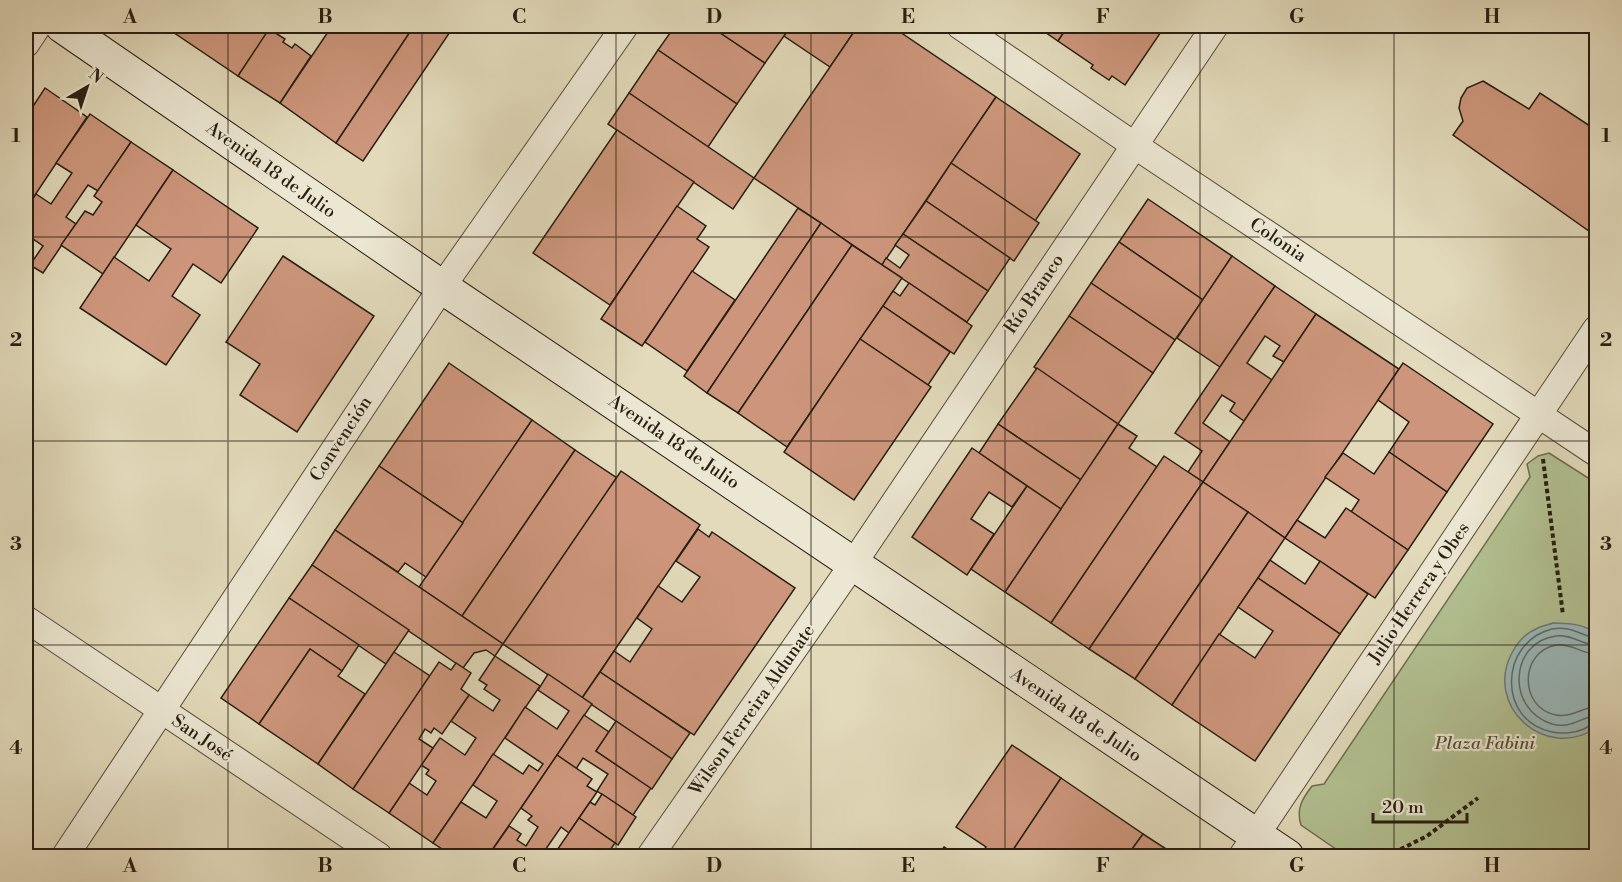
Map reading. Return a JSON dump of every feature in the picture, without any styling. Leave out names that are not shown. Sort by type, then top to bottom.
[{"type":"main road","name":"Avenida 18 de Julio","points":[[62,26],[442,287],[853,564],[1249,846],[1287,856]]},
{"type":"street","points":[[26,44],[38,26]]},
{"type":"street","name":"Convención","points":[[65,856],[442,287],[625,26]]},
{"type":"street","name":"Colonia","points":[[960,26],[1134,145],[1596,453]]},
{"type":"street","name":"Río Branco","points":[[853,564],[1215,26]]},
{"type":"street","name":"Julio Herrera y Obes","points":[[1249,846],[1596,329]]},
{"type":"street","name":"Wilson Ferreira Aldunate","points":[[650,856],[853,564]]},
{"type":"street","name":"San José","points":[[26,619],[379,856]]},
{"type":"path","points":[[1543,459],[1563,615]]},
{"type":"path","points":[[1387,856],[1427,836],[1478,798]]},
{"type":"green space","name":"Plaza Fabini","points":[[1549,453],[1596,483],[1596,856],[1346,856],[1301,825],[1299,814],[1303,800],[1312,786],[1324,784],[1530,477],[1527,464],[1538,456]]},
{"type":"water","points":[[1553,623],[1576,625],[1596,633],[1596,728],[1577,737],[1557,738],[1539,733],[1524,722],[1512,708],[1506,691],[1506,671],[1517,644],[1532,631]]},
{"type":"building","points":[[164,26],[272,26],[238,76]]},
{"type":"building","points":[[332,26],[414,26],[336,143],[280,103]]},
{"type":"building","points":[[414,26],[454,26],[363,161],[336,143]]},
{"type":"building","points":[[675,26],[710,26],[765,63],[737,104],[658,50]]},
{"type":"building","points":[[710,26],[791,26],[765,63]]},
{"type":"building","points":[[791,26],[858,26],[830,67],[784,36]]},
{"type":"building","points":[[858,26],[891,26],[996,97],[882,265],[754,178]]},
{"type":"building","points":[[1036,26],[1068,26],[1058,41]]},
{"type":"building","points":[[1068,26],[1165,26],[1125,85],[1112,76],[1109,80],[1091,68],[1093,65],[1058,41]]},
{"type":"building","points":[[269,29],[285,39],[283,42],[292,48],[295,44],[311,56],[280,103],[238,76]]},
{"type":"building","points":[[658,50],[737,104],[708,147],[629,93]]},
{"type":"building","points":[[1483,81],[1529,109],[1540,93],[1596,130],[1596,236],[1453,135],[1463,121],[1459,108],[1461,98],[1467,88]]},
{"type":"building","points":[[45,88],[87,117],[29,204],[26,201],[26,117]]},
{"type":"building","points":[[629,93],[754,178],[733,209],[608,124]]},
{"type":"building","points":[[996,97],[1080,154],[1035,221],[951,163]]},
{"type":"building","points":[[90,114],[131,142],[98,191],[88,185],[66,217],[76,224],[43,273],[30,265],[43,246],[26,234],[26,209],[36,194],[51,204],[72,173],[56,163]]},
{"type":"building","points":[[617,130],[694,182],[610,305],[533,253]]},
{"type":"building","points":[[131,142],[173,170],[103,274],[61,245],[85,211],[93,215],[102,202],[94,196]]},
{"type":"building","points":[[951,163],[1039,223],[1014,261],[926,201]]},
{"type":"building","points":[[173,170],[258,228],[221,283],[193,264],[172,296],[200,315],[166,365],[80,308],[114,257],[149,281],[171,249],[136,225]]},
{"type":"building","points":[[1148,199],[1232,256],[1203,300],[1119,242]]},
{"type":"building","points":[[926,201],[1010,258],[988,291],[903,234]]},
{"type":"building","points":[[677,206],[706,226],[697,239],[709,247],[642,346],[601,319]]},
{"type":"building","points":[[798,208],[821,223],[707,393],[684,376]]},
{"type":"building","points":[[821,223],[852,245],[738,413],[707,393]]},
{"type":"building","points":[[903,234],[988,291],[967,322],[882,265],[886,258],[900,268],[909,255],[895,245]]},
{"type":"building","points":[[1119,242],[1203,300],[1175,340],[1091,283]]},
{"type":"building","points":[[852,245],[902,278],[787,447],[738,413]]},
{"type":"building","points":[[283,256],[374,316],[297,432],[240,395],[260,364],[226,342]]},
{"type":"building","points":[[1232,256],[1275,286],[1220,367],[1177,338]]},
{"type":"building","points":[[692,271],[735,300],[687,371],[645,342]]},
{"type":"building","points":[[909,283],[972,326],[954,354],[883,306],[893,291],[900,296]]},
{"type":"building","points":[[1091,283],[1175,340],[1153,373],[1069,316]]},
{"type":"building","points":[[1275,286],[1316,314],[1284,362],[1273,356],[1280,346],[1265,336],[1247,363],[1272,380],[1244,421],[1230,411],[1235,403],[1222,395],[1203,423],[1230,442],[1203,482],[1188,472],[1202,451],[1175,433]]},
{"type":"building","points":[[883,306],[950,352],[928,385],[860,339]]},
{"type":"building","points":[[1316,314],[1399,369],[1285,538],[1203,482]]},
{"type":"building","points":[[1069,316],[1153,373],[1118,424],[1034,367]]},
{"type":"building","points":[[860,339],[931,387],[854,500],[784,452]]},
{"type":"building","points":[[449,363],[532,420],[463,523],[379,466]]},
{"type":"building","points":[[1403,363],[1493,424],[1447,492],[1389,452],[1409,422],[1378,400]]},
{"type":"building","points":[[1037,368],[1118,424],[1081,480],[998,424]]},
{"type":"building","points":[[532,420],[575,450],[462,616],[419,587]]},
{"type":"building","points":[[998,424],[1081,480],[1061,509],[979,453]]},
{"type":"building","points":[[1118,424],[1137,436],[1129,448],[1157,467],[1051,623],[1005,592]]},
{"type":"building","points":[[972,448],[1027,486],[1012,507],[989,492],[971,519],[994,534],[967,575],[912,537]]},
{"type":"building","points":[[575,450],[617,478],[503,644],[462,616]]},
{"type":"building","points":[[1389,452],[1447,492],[1408,550],[1351,512],[1359,500],[1325,477],[1343,453],[1374,474]]},
{"type":"building","points":[[1164,456],[1203,482],[1089,649],[1051,623]]},
{"type":"building","points":[[379,466],[463,523],[426,577],[405,563],[398,572],[335,530]]},
{"type":"building","points":[[621,471],[700,525],[582,698],[503,644]]},
{"type":"building","points":[[1203,482],[1248,512],[1135,679],[1089,649]]},
{"type":"building","points":[[1027,486],[1061,509],[1005,592],[971,569]]},
{"type":"building","points":[[1346,508],[1408,550],[1375,598],[1285,538],[1297,520],[1325,538]]},
{"type":"building","points":[[1248,512],[1285,538],[1172,705],[1135,679]]},
{"type":"building","points":[[698,529],[709,537],[712,532],[795,588],[694,735],[600,672],[614,651],[630,662],[652,629],[637,618],[658,586],[682,602],[700,577],[676,561]]},
{"type":"building","points":[[335,530],[503,644],[495,656],[486,650],[474,653],[463,668],[312,565]]},
{"type":"building","points":[[1270,560],[1305,584],[1320,561],[1368,594],[1340,634],[1258,578]]},
{"type":"building","points":[[312,565],[409,630],[386,664],[289,598]]},
{"type":"building","points":[[1258,578],[1340,634],[1255,761],[1172,705],[1219,634],[1255,658],[1273,631],[1238,607]]},
{"type":"building","points":[[289,598],[359,645],[342,671],[310,649],[259,724],[221,698]]},
{"type":"building","points":[[310,649],[342,671],[338,676],[365,694],[318,764],[259,724]]},
{"type":"building","points":[[394,652],[430,676],[353,789],[318,764]]},
{"type":"building","points":[[495,656],[540,686],[433,843],[389,813],[409,783],[427,795],[436,781],[426,774],[429,770],[421,765],[440,738],[465,755],[476,738],[451,721],[469,695],[493,711],[500,700],[484,689],[487,685],[479,680]]},
{"type":"building","points":[[439,662],[451,670],[456,663],[471,673],[461,689],[469,695],[442,734],[434,728],[431,733],[425,729],[419,739],[433,748],[389,813],[353,789]]},
{"type":"building","points":[[600,672],[690,733],[672,759],[582,698]]},
{"type":"building","points":[[548,674],[592,704],[488,856],[446,856],[448,853],[433,843],[461,802],[486,818],[497,801],[473,785],[493,754],[523,774],[529,765],[538,771],[543,764],[505,738],[525,707],[557,729],[569,711],[538,690]]},
{"type":"building","points":[[584,715],[609,732],[596,751],[651,788],[633,815],[597,791],[608,774],[583,758],[576,769],[557,755]]},
{"type":"building","points":[[616,721],[672,759],[652,789],[596,751]]},
{"type":"building","points":[[1012,745],[1061,778],[1009,856],[979,856],[986,847],[956,827]]},
{"type":"building","points":[[557,755],[592,779],[587,786],[597,792],[569,833],[561,827],[541,856],[488,856],[509,826],[521,834],[517,840],[526,846],[538,827],[528,820],[532,816],[521,808]]},
{"type":"building","points":[[1061,778],[1143,834],[1127,856],[1009,856]]},
{"type":"building","points":[[602,794],[636,817],[618,845],[579,818],[590,802],[595,805]]},
{"type":"building","points":[[579,818],[615,843],[606,856],[553,856]]},
{"type":"building","points":[[1143,834],[1177,856],[1127,856]]},
{"type":"building","points":[[944,847],[958,856],[938,856]]}]
